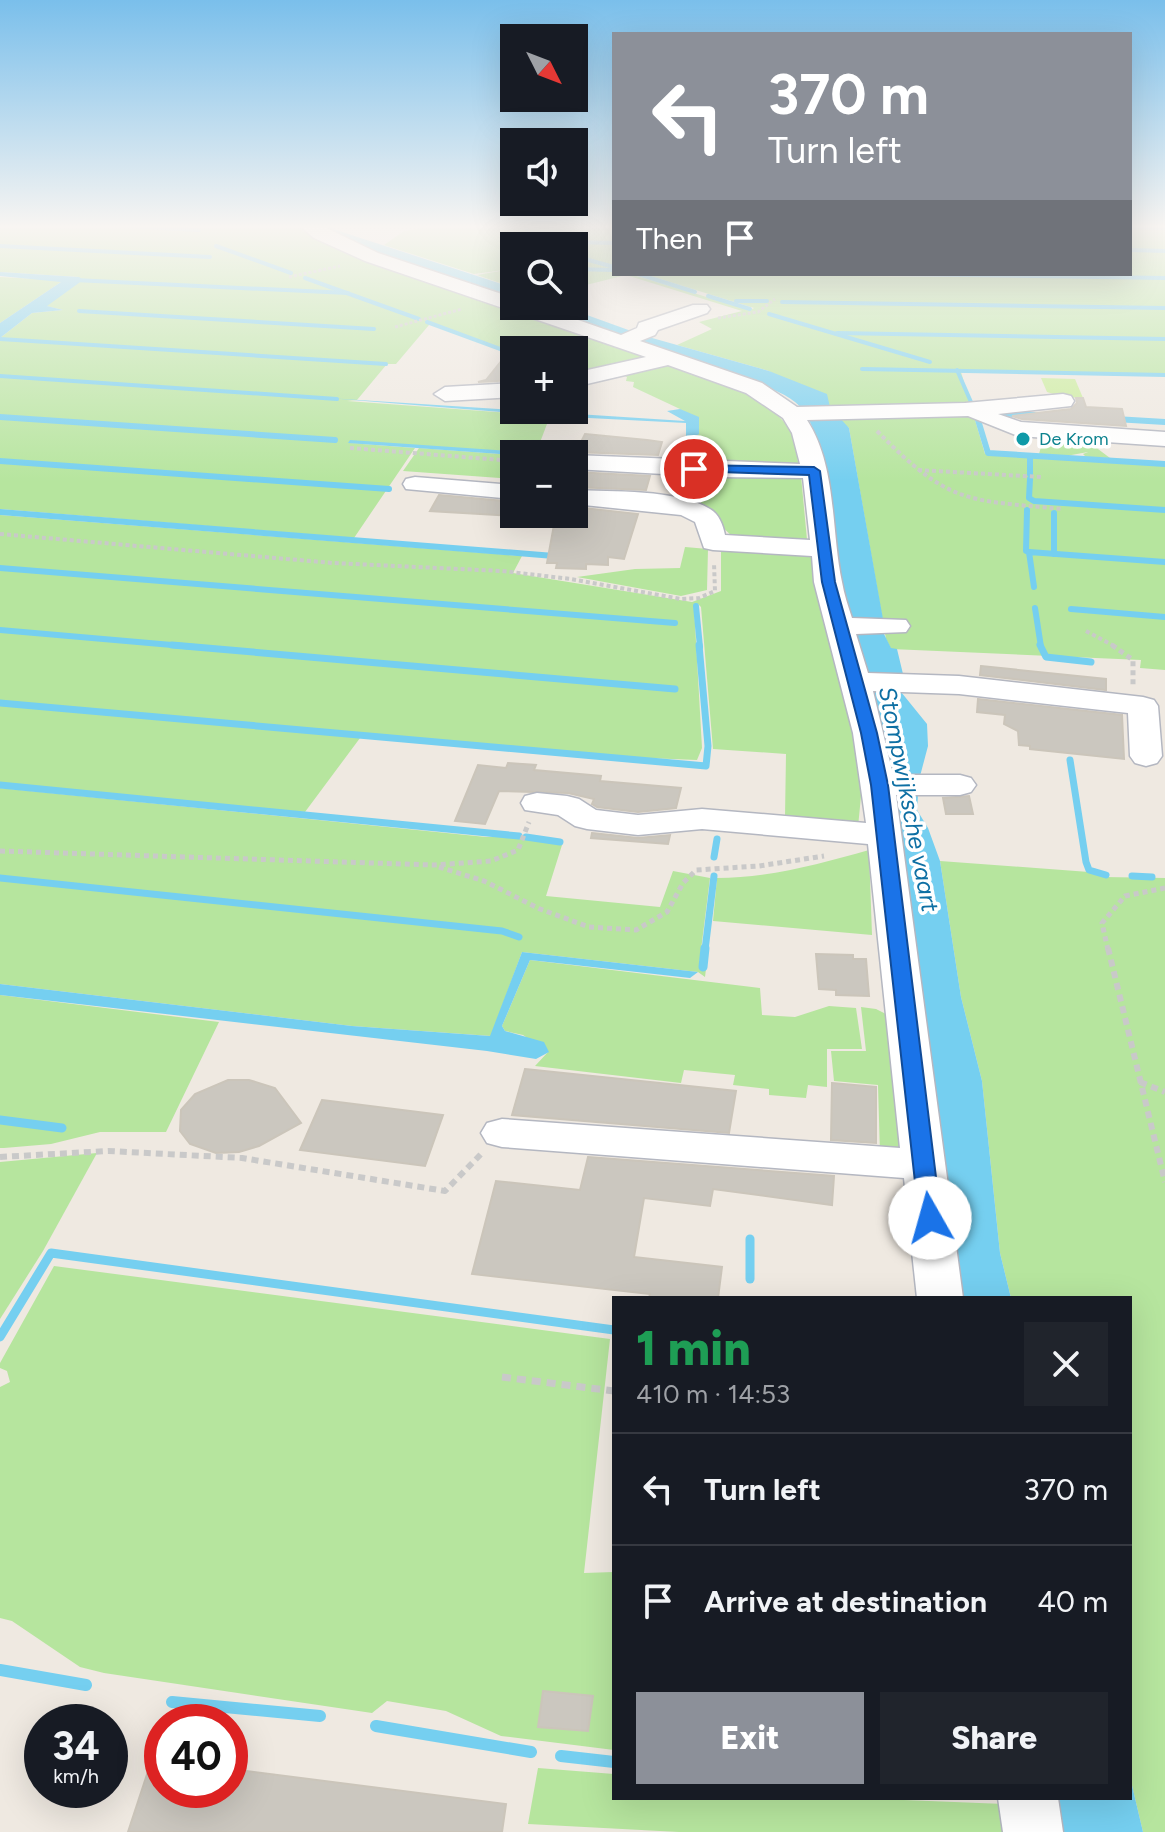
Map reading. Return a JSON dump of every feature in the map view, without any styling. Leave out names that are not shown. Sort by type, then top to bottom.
[{"type":"street","points":[[633,331],[695,310]]},
{"type":"street","points":[[585,320],[633,331],[673,358],[754,388],[800,414],[965,410],[1063,401]]},
{"type":"street","points":[[588,377],[673,358]]},
{"type":"street","points":[[445,394],[500,391]]},
{"type":"street","points":[[965,410],[989,416],[1018,429],[1165,439]]},
{"type":"street","points":[[800,414],[814,471],[828,582],[844,626],[884,785],[896,943],[940,1296]]},
{"type":"street","points":[[588,463],[814,471]]},
{"type":"street","points":[[415,484],[500,491]]},
{"type":"street","points":[[588,498],[682,507],[701,514],[711,525],[713,542],[825,549]]},
{"type":"street","points":[[844,626],[890,626]]},
{"type":"street","points":[[859,682],[959,685],[1143,706],[1146,756]]},
{"type":"street","points":[[884,785],[946,785]]},
{"type":"street","points":[[537,803],[567,806],[587,819],[638,825],[702,819],[886,835]]},
{"type":"street","points":[[502,1133],[924,1165]]},
{"type":"street","points":[[1028,1800],[1033,1832]]},
{"type":"path","points":[[395,327],[474,310]]},
{"type":"path","points":[[848,413],[872,426],[914,469],[949,492],[980,501],[1063,509]]},
{"type":"path","points":[[350,448],[500,460]]},
{"type":"path","points":[[914,469],[1041,477]]},
{"type":"path","points":[[0,534],[333,563],[502,571],[571,579],[681,599],[699,598],[715,591],[713,542]]},
{"type":"path","points":[[1086,631],[1125,652],[1133,660],[1133,687],[1143,706]]},
{"type":"path","points":[[0,851],[434,865],[491,861],[518,850],[537,803]]},
{"type":"path","points":[[434,865],[484,881],[540,909],[589,927],[636,930],[667,912],[683,883],[696,870],[759,866],[825,856],[859,841],[886,835]]},
{"type":"path","points":[[1165,888],[1125,896],[1102,923],[1165,1182]]},
{"type":"path","points":[[1140,1082],[1165,1092]]},
{"type":"path","points":[[0,1157],[108,1151],[242,1158],[445,1191],[502,1133]]},
{"type":"path","points":[[502,1377],[612,1391]]},
{"type":"green space","points":[[0,310],[19,310],[0,323]]},
{"type":"green space","points":[[58,310],[500,310],[500,320],[547,320],[655,357],[588,374],[588,336],[500,336],[500,348],[434,324],[429,325],[396,364],[387,364],[357,400],[347,401],[500,412],[500,424],[547,424],[541,440],[500,440],[500,451],[349,443],[415,448],[354,538],[0,509],[0,338],[32,313]]},
{"type":"green space","points":[[740,310],[1165,310],[1165,374],[961,372],[985,454],[1165,464],[1165,670],[1140,668],[1141,660],[891,649],[886,639],[849,428],[769,371],[677,345],[712,329],[699,322]]},
{"type":"green space","points":[[665,364],[762,399],[791,429],[799,466],[694,465],[694,437],[699,433],[680,409],[633,387],[634,382],[626,381],[627,377],[621,374]]},
{"type":"green space","points":[[1041,378],[1075,379],[1083,398],[1047,392]]},
{"type":"green space","points":[[1053,440],[1094,446],[1110,458],[1086,457],[1083,454],[1088,452],[1066,456],[1039,454],[1041,447]]},
{"type":"green space","points":[[419,448],[500,454],[500,478],[403,471]]},
{"type":"green space","points":[[702,472],[801,476],[807,540],[734,538],[701,507]]},
{"type":"green space","points":[[0,515],[522,556],[513,573],[692,602],[721,591],[721,550],[810,554],[856,746],[862,786],[858,827],[785,817],[786,754],[713,749],[701,607],[698,604],[694,606],[702,748],[697,760],[597,756],[363,734],[305,812],[0,786]]},
{"type":"green space","points":[[685,547],[708,549],[707,590],[681,596],[577,577],[635,569],[680,568]]},
{"type":"green space","points":[[0,788],[510,837],[562,845],[546,896],[660,907],[673,871],[710,878],[699,966],[706,969],[705,977],[698,972],[522,952],[491,1036],[352,1026],[0,984]]},
{"type":"green space","points":[[869,850],[872,935],[713,921],[717,878],[775,873]]},
{"type":"green space","points":[[940,861],[1089,872],[1104,877],[1165,878],[1165,1832],[1143,1832],[1132,1785],[1132,1296],[1011,1296],[1000,1253],[982,1081],[961,997]]},
{"type":"green space","points":[[530,960],[760,988],[762,1015],[795,1017],[829,1006],[856,1008],[862,1049],[827,1049],[827,1087],[808,1085],[806,1098],[769,1095],[769,1089],[733,1085],[735,1075],[684,1070],[681,1083],[535,1066],[548,1052],[523,1035],[505,1031],[502,1026]]},
{"type":"green space","points":[[0,995],[219,1022],[166,1132],[100,1132],[51,1144],[0,1148]]},
{"type":"green space","points":[[861,1007],[876,1009],[890,1016],[905,1141],[889,1154],[880,1154],[878,1085],[834,1081],[831,1051],[866,1051]]},
{"type":"green space","points":[[97,1153],[43,1251],[0,1319],[0,1162]]},
{"type":"green space","points":[[54,1266],[610,1339],[584,1573],[612,1572],[612,1750],[501,1736],[446,1711],[387,1701],[372,1713],[104,1673],[80,1667],[12,1621],[0,1618],[0,1387],[10,1382],[7,1371],[0,1368]]},
{"type":"green space","points":[[538,1768],[612,1774],[612,1800],[904,1800],[1004,1804],[1008,1832],[679,1832],[528,1824]]},
{"type":"water","points":[[19,310],[58,310],[32,313],[0,338],[0,323]]},
{"type":"water","name":"Stompwijksche vaart","points":[[588,315],[645,336],[769,371],[827,394],[832,416],[838,416],[849,428],[883,619],[877,620],[891,648],[897,649],[903,674],[894,677],[897,687],[927,724],[928,746],[919,780],[917,810],[928,828],[940,861],[961,997],[982,1081],[1000,1253],[1011,1296],[958,1296],[822,458],[805,413],[799,405],[779,392],[570,320],[588,320]]},
{"type":"water","points":[[328,398],[500,409],[500,412]]},
{"type":"water","points":[[680,409],[699,417],[699,434],[694,437],[694,465],[686,465],[686,447],[678,447],[686,441],[686,423],[588,418],[588,415],[685,421],[667,411]]},
{"type":"water","points":[[350,440],[500,450],[500,454],[348,443]]},
{"type":"water","points":[[522,952],[698,972],[690,978],[530,960],[502,1026],[505,1031],[544,1042],[549,1052],[536,1059],[0,995],[0,984],[352,1026],[490,1036]]},
{"type":"water","points":[[1132,1785],[1143,1832],[1054,1832],[1049,1800],[1132,1800]]},
{"type":"building","points":[[500,362],[500,381],[478,382],[486,380]]},
{"type":"building","points":[[1076,398],[1083,398],[1086,407],[1122,409],[1126,426],[1012,416],[1071,409],[1077,403]]},
{"type":"building","points":[[585,434],[662,442],[658,455],[588,452],[588,440],[582,440]]},
{"type":"building","points":[[588,473],[650,476],[646,490],[588,488]]},
{"type":"building","points":[[439,495],[500,501],[500,515],[430,511]]},
{"type":"building","points":[[588,509],[638,514],[624,559],[608,557],[608,565],[586,564],[586,569],[556,568],[557,563],[547,563],[553,528],[588,528]]},
{"type":"building","points":[[981,666],[1106,679],[1106,690],[980,675]]},
{"type":"building","points":[[978,699],[1122,715],[1124,759],[1030,749],[1030,746],[1019,745],[1018,731],[1004,724],[1005,715],[977,712]]},
{"type":"building","points":[[508,763],[536,765],[534,770],[601,776],[600,781],[681,788],[676,808],[638,812],[597,807],[592,804],[594,799],[568,793],[499,791],[485,824],[455,821],[478,765],[506,768]]},
{"type":"building","points":[[969,796],[973,814],[946,814],[943,798]]},
{"type":"building","points":[[592,833],[638,838],[670,835],[668,844],[591,838]]},
{"type":"building","points":[[816,954],[853,955],[853,959],[866,959],[869,996],[836,995],[836,990],[819,989]]},
{"type":"building","points":[[525,1069],[736,1091],[729,1133],[512,1115]]},
{"type":"building","points":[[228,1080],[249,1080],[275,1088],[301,1123],[259,1146],[239,1152],[216,1153],[190,1144],[180,1131],[181,1110],[195,1094]]},
{"type":"building","points":[[832,1083],[876,1087],[876,1143],[831,1140]]},
{"type":"building","points":[[322,1100],[443,1115],[425,1166],[300,1150]]},
{"type":"building","points":[[588,1157],[834,1176],[832,1205],[713,1189],[710,1206],[644,1198],[634,1257],[722,1267],[718,1296],[650,1296],[472,1274],[496,1181],[580,1190]]},
{"type":"building","points":[[543,1691],[593,1696],[588,1731],[538,1727]]},
{"type":"building","points":[[248,1771],[506,1804],[502,1832],[128,1832],[144,1783],[144,1808],[248,1808]]},
{"type":"waterway","points":[[395,310],[419,319]]},
{"type":"waterway","points":[[79,311],[374,329]]},
{"type":"waterway","points":[[769,314],[930,362]]},
{"type":"waterway","points":[[427,322],[500,349]]},
{"type":"waterway","points":[[837,333],[1165,339]]},
{"type":"waterway","points":[[0,339],[386,364]]},
{"type":"waterway","points":[[862,369],[957,371]]},
{"type":"waterway","points":[[957,371],[1165,375]]},
{"type":"waterway","points":[[957,371],[971,402]]},
{"type":"waterway","points":[[0,376],[337,399]]},
{"type":"waterway","points":[[995,413],[1034,415]]},
{"type":"waterway","points":[[0,417],[335,440]]},
{"type":"waterway","points":[[1115,419],[1165,422]]},
{"type":"waterway","points":[[978,420],[988,453],[1165,464]]},
{"type":"waterway","points":[[1030,456],[1030,474]]},
{"type":"waterway","points":[[0,461],[389,489]]},
{"type":"waterway","points":[[692,472],[694,489]]},
{"type":"waterway","points":[[1030,479],[1029,498],[1034,501],[1165,510]]},
{"type":"waterway","points":[[1027,510],[1026,551],[1029,552]]},
{"type":"waterway","points":[[0,512],[554,556]]},
{"type":"waterway","points":[[1054,513],[1054,554]]},
{"type":"waterway","points":[[1029,552],[1054,554]]},
{"type":"waterway","points":[[1029,552],[1034,587]]},
{"type":"waterway","points":[[1054,554],[1165,562]]},
{"type":"waterway","points":[[0,568],[675,623]]},
{"type":"waterway","points":[[696,606],[700,647]]},
{"type":"waterway","points":[[1035,608],[1041,647]]},
{"type":"waterway","points":[[1071,609],[1165,617]]},
{"type":"waterway","points":[[0,630],[195,647]]},
{"type":"waterway","points":[[172,645],[675,689]]},
{"type":"waterway","points":[[0,703],[706,766],[708,746],[699,645]]},
{"type":"waterway","points":[[1041,647],[1046,657],[1091,662]]},
{"type":"waterway","points":[[1070,760],[1086,862],[1089,870],[1106,875]]},
{"type":"waterway","points":[[0,785],[519,836]]},
{"type":"waterway","points":[[526,837],[560,842]]},
{"type":"waterway","points":[[714,857],[717,839]]},
{"type":"waterway","points":[[705,950],[714,876]]},
{"type":"waterway","points":[[1132,876],[1152,877]]},
{"type":"waterway","points":[[0,878],[502,931],[519,937]]},
{"type":"waterway","points":[[703,967],[705,948]]},
{"type":"waterway","points":[[0,1120],[62,1128]]},
{"type":"waterway","points":[[750,1239],[750,1279]]},
{"type":"waterway","points":[[0,1337],[51,1253],[612,1330]]},
{"type":"waterway","points":[[0,1670],[86,1685]]},
{"type":"waterway","points":[[172,1702],[320,1716]]},
{"type":"waterway","points":[[376,1726],[531,1752]]},
{"type":"waterway","points":[[561,1756],[612,1762]]},
{"type":"place","name":"De Krom","points":[[1023,439]]},
{"type":"route","points":[[694,469],[814,471],[828,582],[869,733],[879,785],[930,1218]]}]
